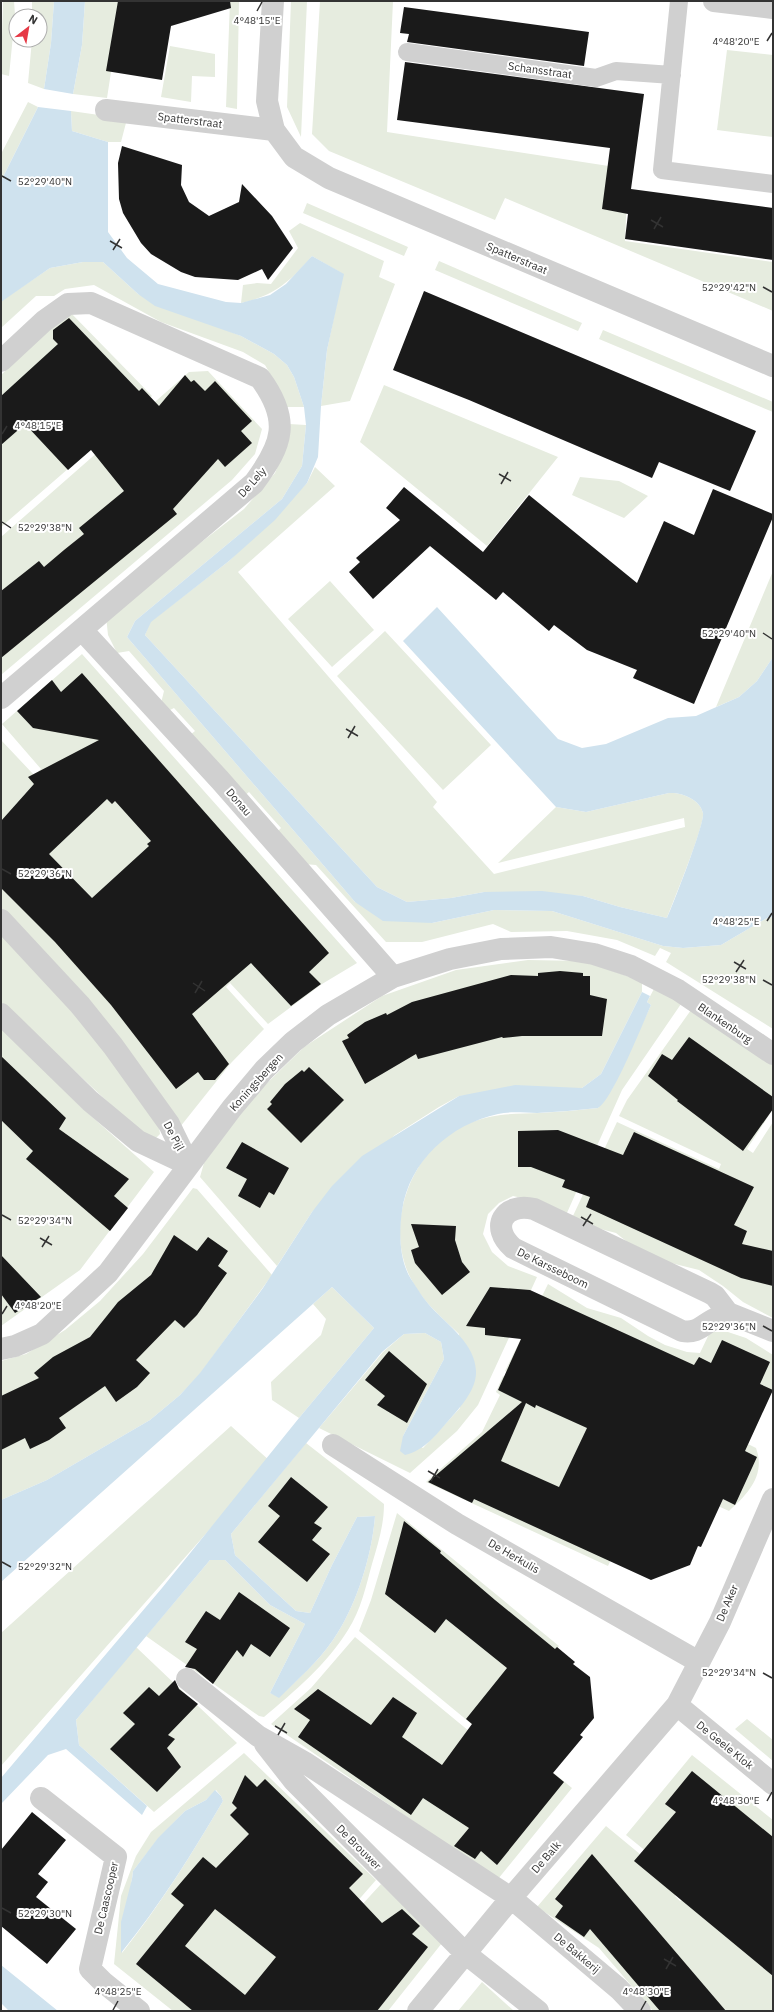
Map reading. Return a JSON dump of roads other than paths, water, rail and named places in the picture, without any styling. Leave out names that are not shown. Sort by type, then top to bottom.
[{"type":"street","name":"Spatterstraat","points":[[273,1],[267,101],[274,130],[294,157],[329,178],[773,366]]},
{"type":"street","points":[[714,1],[773,8]]},
{"type":"street","name":"Spatterstraat","points":[[106,110],[274,130]]},
{"type":"street","name":"De Lely","points":[[1,361],[44,322],[68,304],[91,303],[260,378],[273,395],[280,415],[280,437],[269,463],[254,483],[1,698]]},
{"type":"street","name":"Donau","points":[[82,630],[220,780],[393,977]]},
{"type":"street","name":"De Pijl","points":[[1,920],[80,1005],[113,1046],[169,1124],[189,1165]]},
{"type":"street","name":"Koningsbergen","points":[[1,1349],[15,1346],[42,1334],[78,1302],[121,1258],[189,1165],[264,1070],[293,1042],[328,1015],[393,977],[450,959],[501,949],[551,947],[594,954],[631,966],[678,990]]},
{"type":"street","name":"Blankenburg","points":[[678,990],[773,1054]]},
{"type":"street","name":"De Pijl","points":[[1,1014],[90,1102],[138,1141],[189,1165]]},
{"type":"street","name":"De Karsseboom","points":[[733,1316],[724,1316],[712,1319],[701,1329],[693,1332],[682,1331],[513,1248],[502,1236],[501,1226],[510,1211],[517,1208],[534,1209],[716,1296],[728,1313],[773,1331]]},
{"type":"street","name":"De Herkulis","points":[[333,1445],[457,1524],[699,1662]]},
{"type":"street","name":"De Aker","points":[[677,1705],[720,1622],[773,1499]]},
{"type":"street","name":"De Brouwer","points":[[186,1679],[258,1736],[304,1762],[511,1898]]},
{"type":"street","name":"De Geele Klok","points":[[677,1705],[773,1784]]},
{"type":"street","name":"De Balk","points":[[418,2011],[511,1898],[677,1705]]},
{"type":"street","name":"De Brouwer","points":[[258,1736],[294,1782],[466,1954]]},
{"type":"street","name":"De Caascooper","points":[[41,1798],[116,1857],[90,1969],[103,1982],[139,2011]]},
{"type":"street","name":"De Bakkerij","points":[[511,1898],[619,1989],[640,2011]]},
{"type":"street","points":[[466,1954],[538,2011]]},
{"type":"lane","points":[[679,1],[662,170],[773,184]]},
{"type":"lane","name":"Schansstraat","points":[[407,52],[596,78],[616,71],[672,75]]},
{"type":"water","points":[[54,1],[85,1],[82,45],[73,94],[44,89],[51,43]]},
{"type":"water","points":[[38,107],[71,111],[72,131],[108,142],[108,232],[127,258],[158,284],[226,302],[241,303],[270,295],[286,284],[312,256],[344,274],[327,350],[321,406],[318,457],[307,483],[275,520],[229,561],[151,622],[145,635],[377,887],[407,902],[451,898],[484,892],[542,891],[583,896],[620,907],[667,918],[699,832],[703,813],[698,804],[694,800],[684,795],[669,793],[586,812],[556,807],[403,641],[437,607],[558,739],[582,748],[606,744],[668,718],[696,716],[739,697],[757,681],[773,657],[773,917],[767,918],[721,945],[683,948],[663,946],[552,911],[494,910],[432,923],[383,921],[355,902],[127,637],[135,621],[282,499],[302,466],[306,425],[304,407],[294,377],[287,365],[274,354],[241,336],[155,306],[138,294],[103,262],[83,262],[50,268],[1,302],[1,181]]},
{"type":"water","points":[[642,992],[650,996],[647,1002],[651,1005],[619,1077],[604,1102],[598,1108],[560,1112],[507,1113],[481,1119],[464,1126],[449,1136],[423,1161],[413,1176],[406,1193],[402,1211],[400,1237],[402,1255],[407,1271],[423,1298],[460,1336],[471,1352],[475,1361],[476,1378],[471,1391],[463,1404],[435,1436],[424,1446],[405,1455],[400,1451],[403,1436],[444,1359],[441,1342],[425,1333],[404,1334],[382,1352],[231,1534],[235,1555],[296,1611],[310,1613],[332,1565],[357,1517],[375,1516],[370,1548],[362,1581],[356,1597],[341,1627],[321,1656],[279,1698],[270,1693],[305,1624],[270,1605],[225,1560],[210,1560],[76,1720],[79,1745],[147,1806],[142,1815],[66,1749],[48,1755],[1,1804],[1,1778],[162,1588],[299,1418],[374,1328],[332,1287],[1,1582],[1,1500],[47,1480],[150,1420],[180,1395],[200,1373],[263,1288],[312,1212],[332,1186],[362,1156],[459,1096],[515,1085],[582,1088],[601,1074]]},
{"type":"water","points":[[215,1790],[221,1796],[223,1801],[175,1879],[121,1953],[121,1922],[133,1871],[158,1838],[185,1811],[206,1800]]},
{"type":"water","points":[[1,1965],[58,2011],[9,2011],[1,2003]]}]
